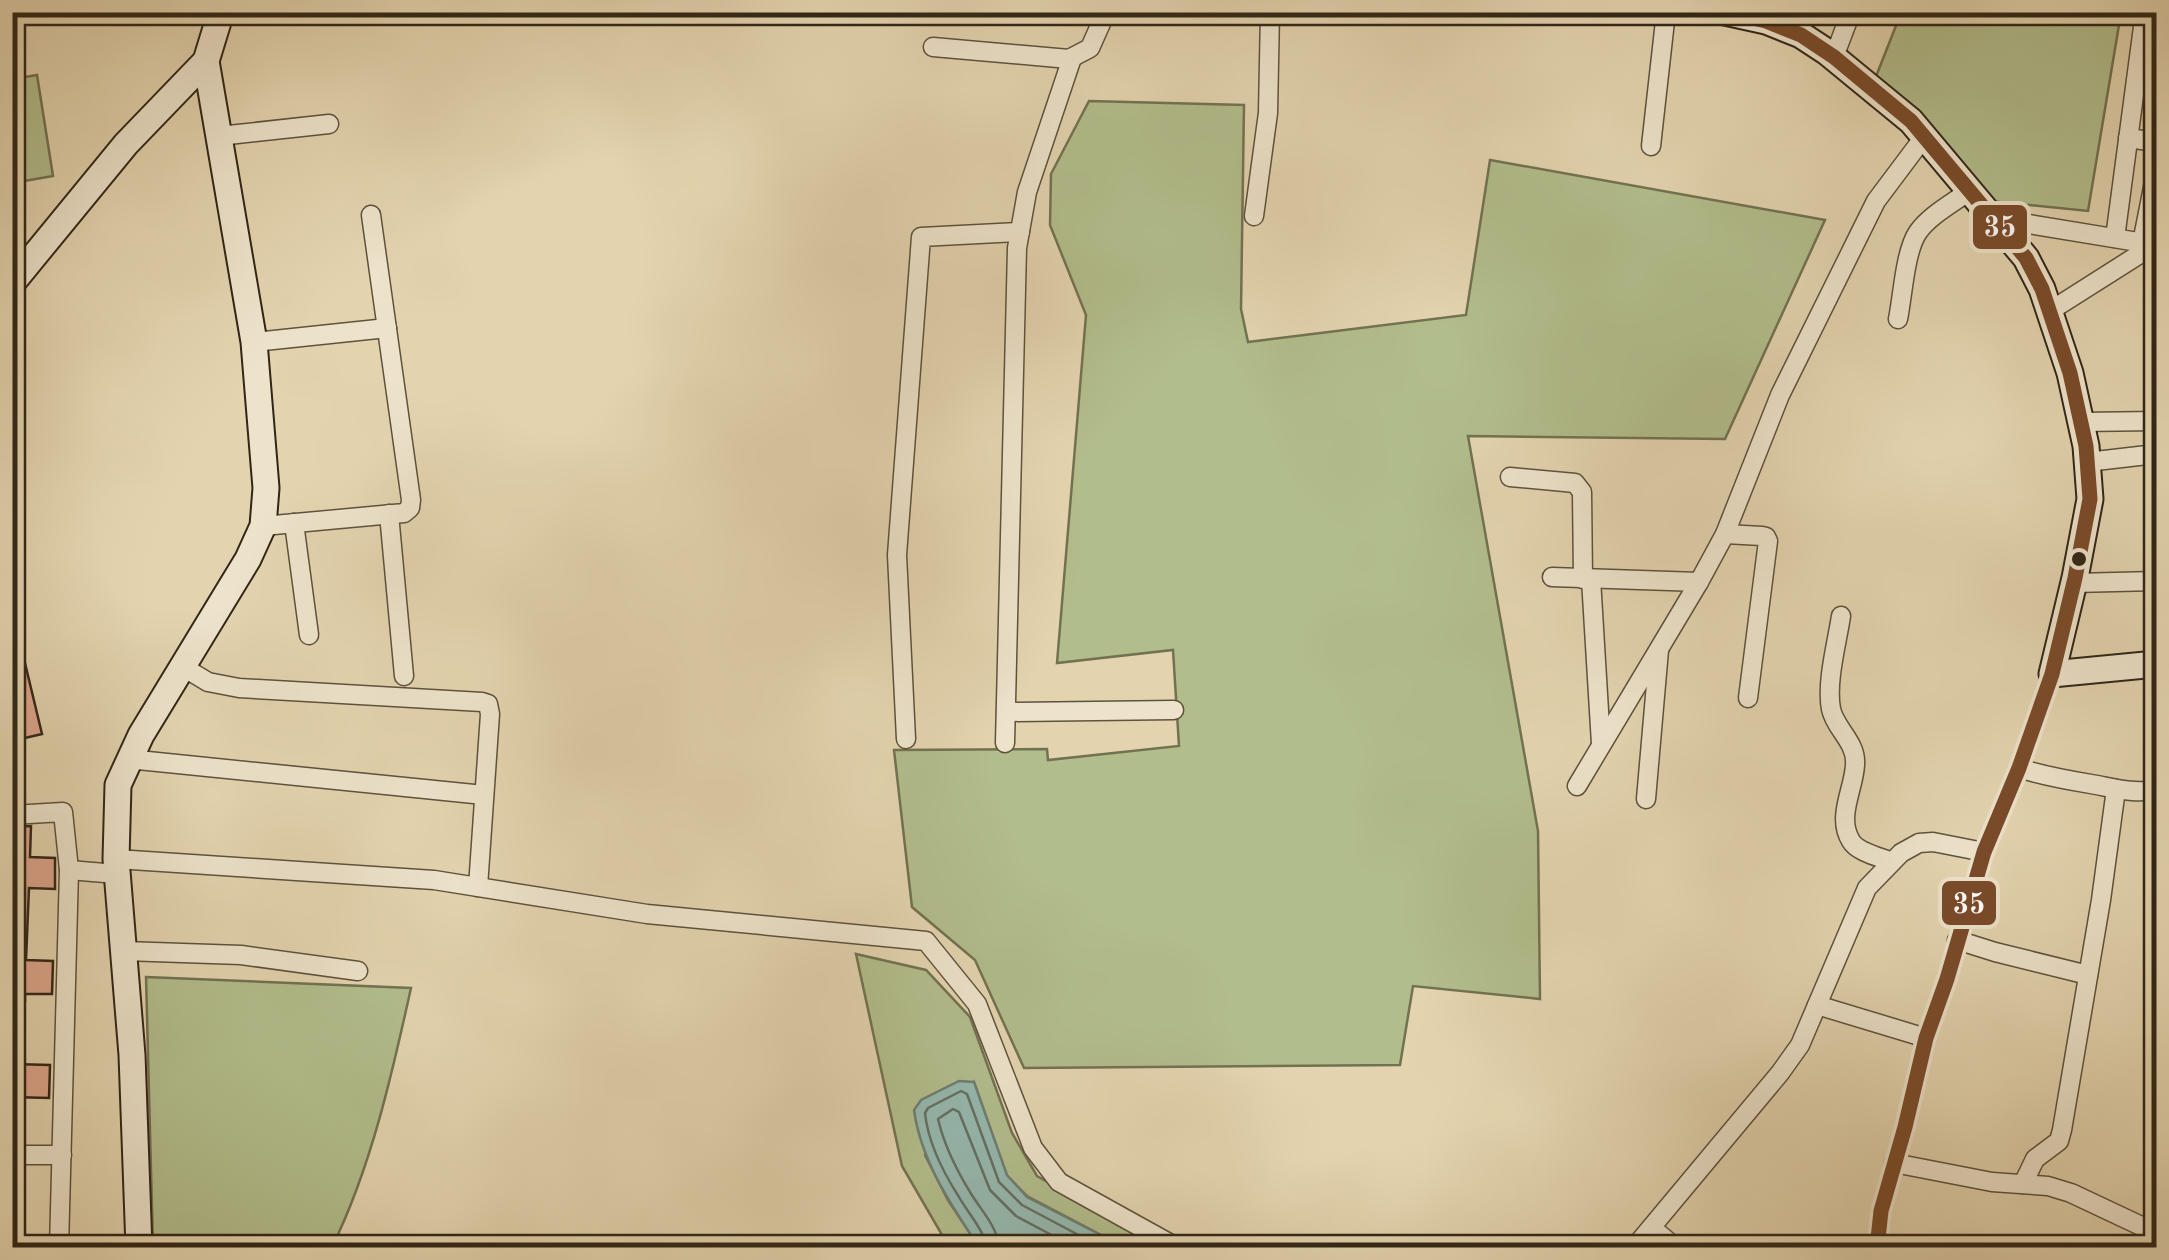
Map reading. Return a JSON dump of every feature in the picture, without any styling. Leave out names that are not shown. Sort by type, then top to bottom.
[{"type":"street","points":[[139,1248],[132,1055],[116,867],[118,784],[128,758],[248,560],[263,526],[266,488],[254,342],[206,61],[221,12]]},
{"type":"street","points":[[933,47],[1072,58],[1090,48],[1106,12]]},
{"type":"street","points":[[1254,216],[1268,113],[1270,12]]},
{"type":"street","points":[[1651,146],[1666,12]]},
{"type":"street","points":[[1725,12],[1766,21],[1802,35],[1834,57],[1911,121],[2026,258],[2042,288],[2070,373],[2087,462],[2090,499],[2052,674],[1984,852],[1926,1038],[1906,1126],[1880,1211],[1877,1248]]},
{"type":"street","points":[[1834,57],[1851,12]]},
{"type":"street","points":[[2115,238],[2145,12]]},
{"type":"street","points":[[1005,743],[1017,248],[1027,192],[1072,58]]},
{"type":"street","points":[[12,283],[126,144],[206,61]]},
{"type":"street","points":[[219,136],[329,124]]},
{"type":"street","points":[[1577,786],[1725,534],[1780,394],[1876,202],[1924,137]]},
{"type":"street","points":[[2128,138],[2156,142]]},
{"type":"street","points":[[2151,244],[2156,172]]},
{"type":"street","points":[[1898,319],[1910,250],[1918,232],[1969,190]]},
{"type":"street","points":[[263,526],[404,513],[410,508],[371,215]]},
{"type":"street","points":[[1992,218],[2151,244]]},
{"type":"street","points":[[906,740],[897,555],[921,237],[1020,232]]},
{"type":"street","points":[[2050,312],[2151,244]]},
{"type":"street","points":[[254,342],[387,328]]},
{"type":"street","points":[[2080,422],[2156,422]]},
{"type":"street","points":[[2087,462],[2156,454]]},
{"type":"street","points":[[1510,477],[1576,483],[1582,492],[1601,745]]},
{"type":"street","points":[[389,514],[404,676]]},
{"type":"street","points":[[294,523],[309,635]]},
{"type":"street","points":[[1725,534],[1762,536],[1768,541],[1748,698]]},
{"type":"street","points":[[1552,577],[1699,582]]},
{"type":"street","points":[[2074,583],[2156,582]]},
{"type":"street","points":[[1841,616],[1830,695],[1832,714],[1854,750],[1855,765],[1845,816],[1848,838],[1854,846],[1892,862]]},
{"type":"street","points":[[1646,799],[1659,646]]},
{"type":"street","points":[[2052,674],[2156,664]]},
{"type":"street","points":[[184,666],[208,682],[240,688],[488,704],[478,886]]},
{"type":"street","points":[[1006,712],[1174,710]]},
{"type":"street","points":[[128,758],[484,795]]},
{"type":"street","points":[[2019,768],[2116,790],[2156,790]]},
{"type":"street","points":[[2024,1184],[2035,1159],[2059,1142],[2116,790]]},
{"type":"street","points":[[12,816],[62,812],[68,870],[59,1248]]},
{"type":"street","points":[[1634,1248],[1800,1045],[1867,888],[1900,852],[1919,843],[1984,852]]},
{"type":"street","points":[[68,870],[116,867],[434,880],[648,914],[926,942],[977,1004],[1034,1148],[1058,1182],[1178,1248]]},
{"type":"street","points":[[1957,940],[2088,975]]},
{"type":"street","points":[[124,951],[241,955],[358,972]]},
{"type":"street","points":[[1817,1005],[1926,1038]]},
{"type":"street","points":[[12,1155],[62,1155]]},
{"type":"street","points":[[1894,1163],[1992,1182],[2048,1186],[2150,1230]]},
{"type":"street","points":[[2135,1248],[2150,1230],[2156,1202]]},
{"type":"street","points":[[1652,1228],[1676,1248]]},
{"type":"green space","points":[[1901,13],[2121,13],[2088,211],[1989,201],[1875,79]]},
{"type":"green space","points":[[37,75],[53,176],[13,183],[13,79]]},
{"type":"green space","points":[[1089,101],[1244,105],[1241,309],[1248,342],[1466,315],[1490,160],[1825,220],[1725,439],[1468,436],[1538,831],[1540,999],[1413,986],[1400,1065],[1024,1068],[975,960],[912,907],[894,750],[1047,749],[1048,760],[1179,746],[1173,650],[1057,663],[1086,315],[1050,225],[1051,174]]},
{"type":"green space","points":[[856,954],[926,970],[970,1017],[1012,1133],[1037,1176],[1165,1247],[1124,1247],[1027,1196],[1006,1175],[974,1082],[925,1155],[979,1247],[949,1247],[902,1166]]},
{"type":"green space","points":[[146,977],[411,988],[369,1153],[332,1247],[153,1247]]},
{"type":"water","points":[[959,1081],[974,1082],[1007,1175],[1027,1197],[1124,1247],[979,1247],[930,1165],[914,1110],[921,1100]]},
{"type":"building","points":[[18,634],[42,734],[12,741],[12,635]]},
{"type":"building","points":[[31,826],[30,857],[55,858],[55,889],[29,888],[26,960],[53,961],[52,994],[25,994],[25,1001],[12,1001],[12,827]]},
{"type":"building","points":[[12,1064],[50,1065],[49,1098],[12,1097]]},
{"type":"transit line","name":"35","points":[[1725,12],[1766,21],[1801,35],[1834,57],[1911,121],[2026,258],[2042,289],[2070,373],[2086,446],[2090,499],[2052,674],[1984,852],[1926,1038],[1881,1211],[1877,1248]]}]
